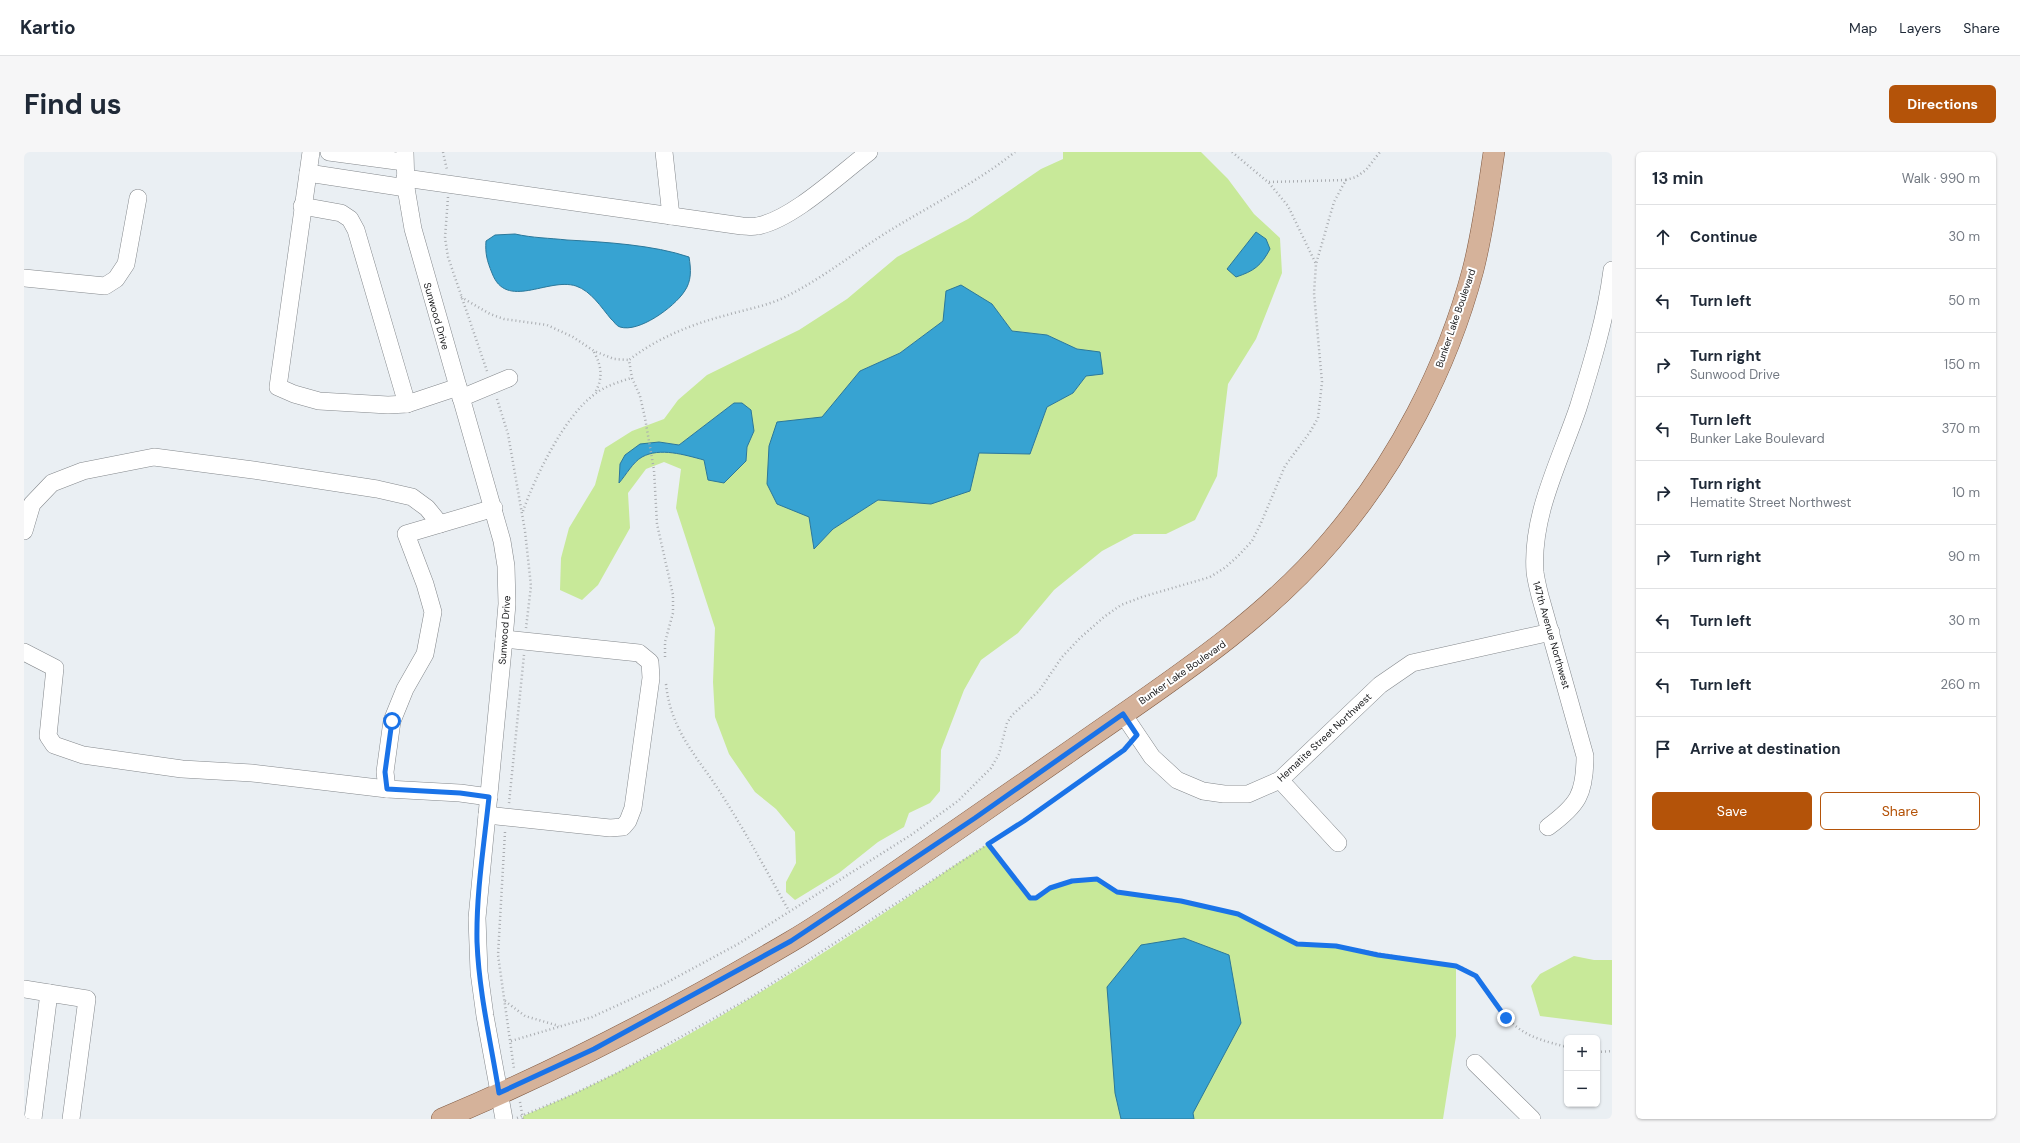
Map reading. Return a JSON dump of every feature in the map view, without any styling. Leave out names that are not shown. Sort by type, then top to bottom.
[{"type":"main road","name":"Bunker Lake Boulevard","points":[[442,1119],[594,1049],[791,941],[968,822],[1123,714],[1224,642],[1266,608],[1332,540],[1375,483],[1420,407],[1452,334],[1472,272],[1479,241],[1494,152]]},
{"type":"street","points":[[310,152],[278,387],[319,401],[388,406],[407,404],[460,392],[509,378]]},
{"type":"street","points":[[329,152],[405,170],[671,216],[742,226],[756,226],[769,222],[800,205],[869,152]]},
{"type":"street","points":[[664,152],[671,216]]},
{"type":"street","points":[[308,173],[405,170]]},
{"type":"street","name":"Sunwood Drive","points":[[405,170],[421,258],[494,508],[506,566],[507,604],[478,904],[477,944],[485,1016],[504,1119]]},
{"type":"street","points":[[24,278],[105,286],[116,279],[126,264],[138,198]]},
{"type":"street","points":[[302,206],[341,213],[350,219],[356,230],[407,404]]},
{"type":"street","name":"147th Avenue Northwest","points":[[1548,827],[1568,813],[1582,792],[1585,756],[1550,632],[1535,572],[1536,548],[1544,501],[1577,409],[1597,345],[1612,270]]},
{"type":"street","points":[[24,531],[32,504],[52,484],[83,471],[154,457],[377,489],[412,497],[427,508],[440,524]]},
{"type":"street","points":[[387,789],[385,772],[392,721],[405,689],[425,654],[433,612],[425,584],[406,534],[494,508]]},
{"type":"street","name":"Hematite Street Northwest","points":[[1123,714],[1152,757],[1164,770],[1178,780],[1203,791],[1224,794],[1248,794],[1280,780],[1380,685],[1412,663],[1550,632]]},
{"type":"street","points":[[487,815],[610,828],[623,827],[628,820],[632,808],[651,678],[650,662],[639,653],[504,639]]},
{"type":"street","points":[[24,652],[55,668],[48,736],[54,745],[83,755],[182,769],[252,773],[387,789],[460,793],[489,797]]},
{"type":"street","points":[[1280,780],[1338,843]]},
{"type":"street","points":[[24,989],[87,999],[71,1119]]},
{"type":"street","points":[[33,1119],[48,992]]},
{"type":"street","points":[[1475,1063],[1532,1119]]},
{"type":"path","points":[[443,152],[448,173]]},
{"type":"path","points":[[461,297],[474,306],[497,316],[547,325],[560,330],[594,351],[614,358],[629,360],[642,350],[692,326],[760,307],[788,296],[854,256],[940,199],[991,170],[1015,152]]},
{"type":"path","points":[[1232,152],[1268,182],[1291,211],[1316,264]]},
{"type":"path","points":[[1268,182],[1346,180],[1356,177],[1366,170],[1380,152]]},
{"type":"path","points":[[513,1060],[511,1041],[592,1017],[664,984],[738,944],[910,835],[958,801],[991,768],[999,754],[1007,723],[1012,715],[1039,691],[1062,657],[1080,638],[1104,617],[1121,605],[1142,597],[1210,577],[1226,567],[1252,541],[1285,466],[1310,432],[1318,418],[1322,382],[1314,293],[1316,264],[1334,202],[1346,180]]},
{"type":"path","points":[[522,511],[545,460],[573,417],[594,394],[602,376],[601,368],[594,351]]},
{"type":"path","points":[[629,360],[632,378],[640,396],[645,418],[654,470],[657,524],[673,595],[673,613],[665,642],[665,664]]},
{"type":"path","points":[[594,394],[632,378]]},
{"type":"path","points":[[666,679],[668,700],[688,747],[725,799],[789,912]]},
{"type":"path","points":[[523,1119],[523,1116],[567,1098],[619,1072],[727,1012],[793,972],[889,910],[961,860],[988,844],[1115,758],[1137,735]]},
{"type":"path","points":[[988,844],[1030,898],[1036,898],[1050,888],[1072,881],[1097,879],[1117,892],[1181,901],[1238,914],[1297,944],[1336,946],[1463,968],[1476,976],[1500,1011],[1517,1029],[1530,1036],[1564,1046]]},
{"type":"path","points":[[505,1001],[525,1016],[536,1021],[560,1027]]},
{"type":"path","points":[[1600,1052],[1612,1051]]},
{"type":"green space","points":[[1063,152],[1201,152],[1228,179],[1254,214],[1280,238],[1282,273],[1256,339],[1228,384],[1217,476],[1195,520],[1166,534],[1134,534],[1102,551],[1054,590],[1018,633],[981,660],[964,690],[941,750],[940,791],[930,803],[909,813],[904,827],[878,842],[839,873],[795,900],[786,892],[786,882],[796,863],[795,832],[776,809],[755,792],[729,754],[715,717],[713,682],[715,628],[676,508],[681,469],[664,462],[646,469],[628,493],[630,528],[598,585],[582,600],[560,590],[561,558],[569,528],[595,485],[605,448],[632,431],[664,419],[678,400],[707,375],[799,330],[847,299],[897,257],[968,219],[1041,169],[1063,159]],"holes":[[[992,304],[1012,331],[1047,335],[1077,349],[1100,353],[1086,376],[1073,393],[1047,407],[1030,454],[978,453],[931,504],[878,500],[833,529],[814,548],[809,517],[822,418],[860,371],[900,353],[943,321]],[[734,403],[754,431],[747,447],[746,461],[708,480],[704,460],[665,452],[649,454],[639,459],[619,482],[620,464],[625,455],[659,442],[679,445]]]},
{"type":"green space","points":[[988,844],[1030,898],[1036,898],[1050,888],[1071,881],[1097,879],[1117,892],[1181,901],[1238,914],[1297,944],[1336,946],[1378,955],[1456,966],[1456,1036],[1443,1119],[523,1119],[523,1116],[619,1072],[757,995]]},
{"type":"green space","points":[[1574,956],[1594,960],[1612,960],[1612,1025],[1540,1016],[1531,986],[1540,974]]},
{"type":"water","points":[[1256,232],[1266,239],[1270,249],[1260,264],[1252,270],[1236,277],[1227,269]]},
{"type":"water","points":[[515,234],[541,238],[629,245],[675,253],[689,257],[690,279],[684,292],[664,311],[646,323],[628,328],[620,327],[617,326],[591,295],[576,286],[565,284],[517,291],[507,290],[498,284],[488,261],[486,241],[495,235]]},
{"type":"water","points":[[961,285],[992,304],[1012,331],[1047,335],[1077,349],[1100,352],[1103,374],[1086,376],[1073,393],[1047,407],[1030,454],[979,453],[970,491],[931,504],[878,500],[833,529],[814,549],[809,517],[777,504],[767,484],[769,446],[777,422],[822,417],[860,371],[900,353],[943,321],[946,291]]},
{"type":"water","points":[[734,403],[742,403],[751,410],[754,431],[747,447],[746,461],[724,483],[708,480],[704,460],[681,454],[665,452],[649,454],[639,459],[619,483],[620,464],[625,455],[640,444],[659,442],[679,445]]},
{"type":"water","points":[[1184,938],[1229,955],[1241,1023],[1193,1113],[1194,1119],[1121,1119],[1115,1093],[1107,987],[1141,945]]},
{"type":"route","points":[[392,721],[385,772],[387,789],[418,792],[460,793],[489,797],[479,890],[477,944],[485,1016],[499,1093],[594,1049],[675,1006],[791,941],[864,894],[1123,714],[1137,735],[1124,750],[1115,758],[1088,775],[1024,821],[988,844],[1030,898],[1036,898],[1050,888],[1072,881],[1097,879],[1117,892],[1181,901],[1238,914],[1288,941],[1297,944],[1336,946],[1378,955],[1456,966],[1463,968],[1476,976],[1506,1018]]}]
